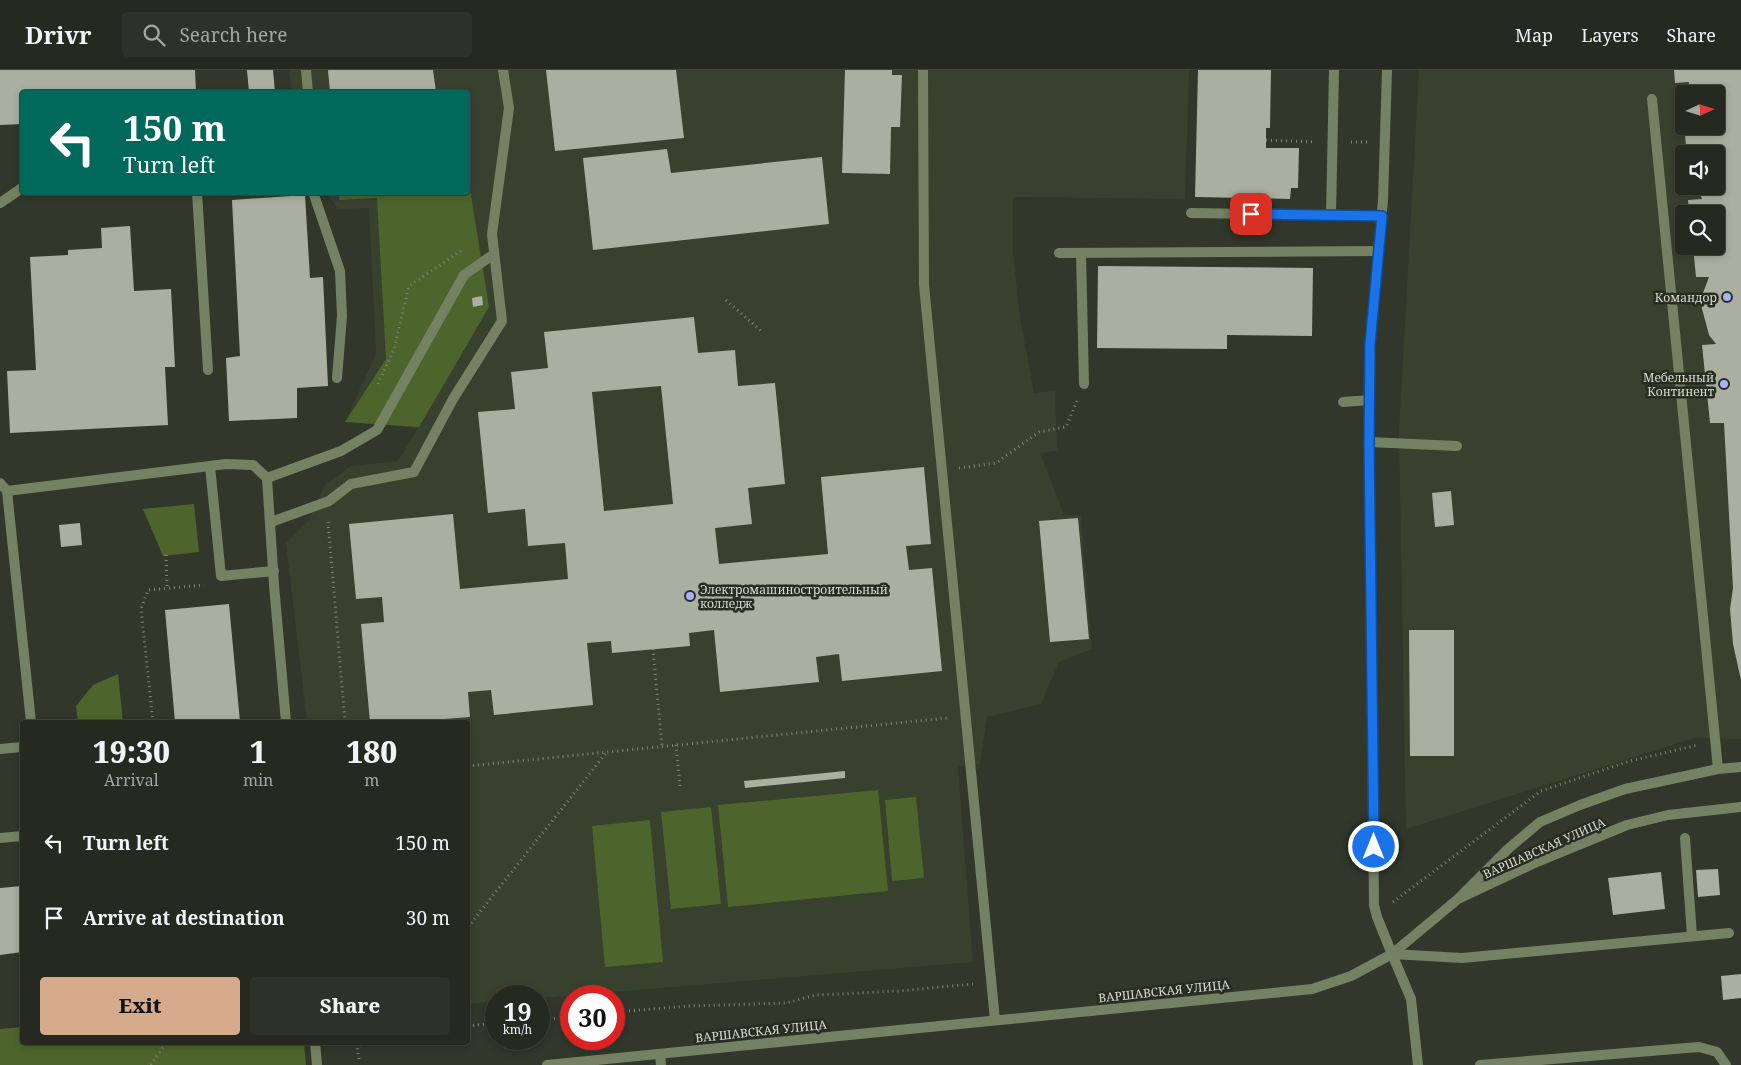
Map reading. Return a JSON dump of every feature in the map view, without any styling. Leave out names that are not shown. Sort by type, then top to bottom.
[{"type":"street","points":[[306,70],[308,90]]},
{"type":"street","points":[[271,522],[326,502],[351,484],[414,472],[453,399],[502,322],[492,234],[509,108],[503,70]]},
{"type":"street","points":[[923,70],[924,285],[995,1020]]},
{"type":"street","points":[[1331,215],[1334,70]]},
{"type":"street","points":[[1387,70],[1382,216],[1370,344],[1369,442],[1374,905],[1377,917],[1411,999],[1418,1065]]},
{"type":"street","points":[[1652,99],[1718,769]]},
{"type":"street","points":[[0,203],[20,189]]},
{"type":"street","points":[[197,195],[208,370]]},
{"type":"street","points":[[314,195],[340,271],[342,316],[338,378]]},
{"type":"street","points":[[1191,213],[1382,216]]},
{"type":"street","points":[[1059,253],[1378,251]]},
{"type":"street","points":[[1081,252],[1084,384]]},
{"type":"street","points":[[267,478],[341,451],[377,430],[464,274],[494,254]]},
{"type":"street","points":[[1343,402],[1370,400]]},
{"type":"street","points":[[1369,442],[1457,446]]},
{"type":"street","points":[[31,720],[4,487],[226,464],[253,465],[267,478],[286,720]]},
{"type":"street","points":[[210,466],[221,576],[274,571]]},
{"type":"street","points":[[0,749],[20,747]]},
{"type":"street","points":[[1458,899],[1508,849],[1540,822],[1625,789],[1718,769],[1741,767]]},
{"type":"street","name":"ВАРШАВСКАЯ УЛИЦА","points":[[547,1065],[1312,989],[1351,976],[1392,954],[1458,899],[1540,861],[1627,825],[1668,815],[1741,807]]},
{"type":"street","points":[[0,838],[20,836]]},
{"type":"street","points":[[1685,838],[1692,936]]},
{"type":"street","points":[[1392,954],[1462,958],[1729,933]]},
{"type":"street","points":[[315,1045],[317,1065]]},
{"type":"street","points":[[1480,1065],[1699,1047],[1717,1052],[1726,1065]]},
{"type":"street","points":[[660,1054],[661,1065]]},
{"type":"path","points":[[1266,140],[1385,143]]},
{"type":"path","points":[[375,391],[394,349],[409,286],[464,250]]},
{"type":"path","points":[[726,300],[761,331]]},
{"type":"path","points":[[943,470],[996,463],[1039,432],[1066,427],[1084,384]]},
{"type":"path","points":[[326,502],[345,720]]},
{"type":"path","points":[[166,555],[168,587]]},
{"type":"path","points":[[153,720],[141,609],[148,590],[168,587],[210,586]]},
{"type":"path","points":[[653,649],[662,747]]},
{"type":"path","points":[[470,766],[967,716]]},
{"type":"path","points":[[676,745],[680,786]]},
{"type":"path","points":[[470,924],[606,752]]},
{"type":"path","points":[[625,1011],[690,1006],[787,1003],[815,996],[899,992],[991,982]]},
{"type":"path","points":[[470,1026],[485,1024]]},
{"type":"path","points":[[151,1065],[165,1045]]},
{"type":"path","points":[[359,1059],[357,1048],[360,1045]]},
{"type":"shaded area","name":"Электромашиностроительный колледж","points":[[289,70],[1189,70],[1185,199],[1013,197],[1013,253],[1020,317],[1034,393],[1055,391],[1057,451],[1040,453],[1064,515],[1081,515],[1092,649],[1059,662],[1041,704],[987,717],[980,764],[958,767],[973,962],[625,991],[625,985],[560,985],[560,996],[550,997],[550,985],[485,985],[485,1002],[470,1004],[470,720],[307,720],[286,543],[309,520],[325,485],[351,466],[398,461],[418,428],[345,422],[376,354],[369,208],[338,209],[328,195],[470,195],[470,90],[291,90]]},
{"type":"shaded area","points":[[1419,70],[1741,70],[1741,739],[1695,738],[1406,829],[1399,431]]},
{"type":"green space","points":[[470,189],[489,307],[419,427],[345,422],[386,359],[377,198],[339,200],[339,195],[470,195]]},
{"type":"green space","points":[[194,504],[199,552],[163,556],[143,509]]},
{"type":"green space","points":[[118,674],[123,720],[78,720],[76,706],[93,685]]},
{"type":"green space","points":[[878,790],[888,891],[728,907],[718,805]]},
{"type":"green space","points":[[916,797],[924,878],[892,881],[885,800]]},
{"type":"green space","points":[[711,807],[721,904],[671,909],[661,812]]},
{"type":"green space","points":[[650,820],[663,962],[605,967],[592,826]]},
{"type":"green space","points":[[20,1027],[20,1045],[304,1045],[306,1065],[0,1065],[0,1029]]},
{"type":"building","points":[[0,70],[195,70],[196,90],[20,90],[20,124],[0,125]]},
{"type":"building","points":[[247,70],[273,70],[275,90],[249,90]]},
{"type":"building","points":[[328,70],[433,70],[436,90],[330,90]]},
{"type":"building","points":[[546,70],[676,70],[684,138],[555,151]]},
{"type":"building","points":[[845,70],[892,70],[892,75],[902,75],[900,127],[891,127],[890,174],[842,173]]},
{"type":"building","points":[[1198,70],[1271,70],[1270,128],[1266,128],[1266,148],[1299,148],[1298,188],[1291,188],[1290,199],[1195,197]]},
{"type":"building","name":"Мебельный Континент","points":[[1674,70],[1741,70],[1741,680],[1733,644],[1730,609],[1733,588],[1724,423],[1710,423],[1702,345],[1716,344],[1709,335],[1701,305],[1709,277],[1696,277],[1694,255],[1725,255],[1725,205],[1688,205],[1688,200],[1702,199],[1700,195],[1725,195],[1725,145],[1686,145],[1685,135],[1725,135],[1725,85],[1688,85],[1689,82],[1675,83]]},
{"type":"building","points":[[667,149],[671,173],[822,157],[829,224],[593,250],[583,158]]},
{"type":"building","points":[[305,195],[310,278],[323,277],[328,386],[297,388],[297,418],[229,421],[226,358],[240,356],[232,200]]},
{"type":"building","points":[[130,226],[134,291],[171,289],[175,367],[165,367],[168,425],[10,433],[7,371],[36,370],[30,257],[68,255],[68,250],[102,248],[101,228]]},
{"type":"building","points":[[1098,266],[1313,268],[1312,336],[1227,335],[1227,349],[1097,348]]},
{"type":"building","points":[[482,296],[483,305],[473,307],[472,298]]},
{"type":"building","points":[[694,317],[698,353],[735,350],[738,386],[775,383],[785,484],[748,488],[752,524],[715,528],[719,564],[828,554],[821,477],[924,467],[931,544],[906,546],[909,570],[932,568],[942,671],[842,681],[839,654],[816,657],[819,682],[720,692],[714,630],[689,633],[690,646],[612,653],[611,641],[587,643],[593,705],[494,715],[491,690],[468,692],[470,717],[433,720],[370,720],[361,624],[384,622],[382,597],[356,599],[349,524],[453,514],[460,589],[568,579],[565,543],[528,546],[525,509],[488,513],[478,412],[515,409],[511,372],[548,368],[544,332]],"holes":[[[661,386],[673,504],[604,511],[592,392]]]},
{"type":"building","points":[[1451,491],[1454,525],[1435,527],[1432,493]]},
{"type":"building","points":[[1078,518],[1089,639],[1050,642],[1039,521]]},
{"type":"building","points":[[80,523],[82,545],[61,547],[59,525]]},
{"type":"building","points":[[229,604],[240,720],[175,720],[165,610]]},
{"type":"building","points":[[1409,630],[1454,630],[1454,756],[1410,756]]},
{"type":"building","points":[[845,771],[845,778],[745,788],[744,781]]},
{"type":"building","points":[[1718,869],[1720,895],[1698,897],[1696,870]]},
{"type":"building","points":[[1661,872],[1665,909],[1613,915],[1608,878]]},
{"type":"building","points":[[20,886],[20,952],[0,955],[0,888]]},
{"type":"building","points":[[1741,974],[1741,998],[1723,1000],[1721,976]]},
{"type":"place","name":"Командор","points":[[1727,297]]},
{"type":"place","name":"Мебельный Континент","points":[[1724,384]]},
{"type":"place","name":"Электромашиностроительный колледж","points":[[690,596]]},
{"type":"route","points":[[1251,214],[1382,216],[1370,344],[1369,442],[1374,847]]}]
